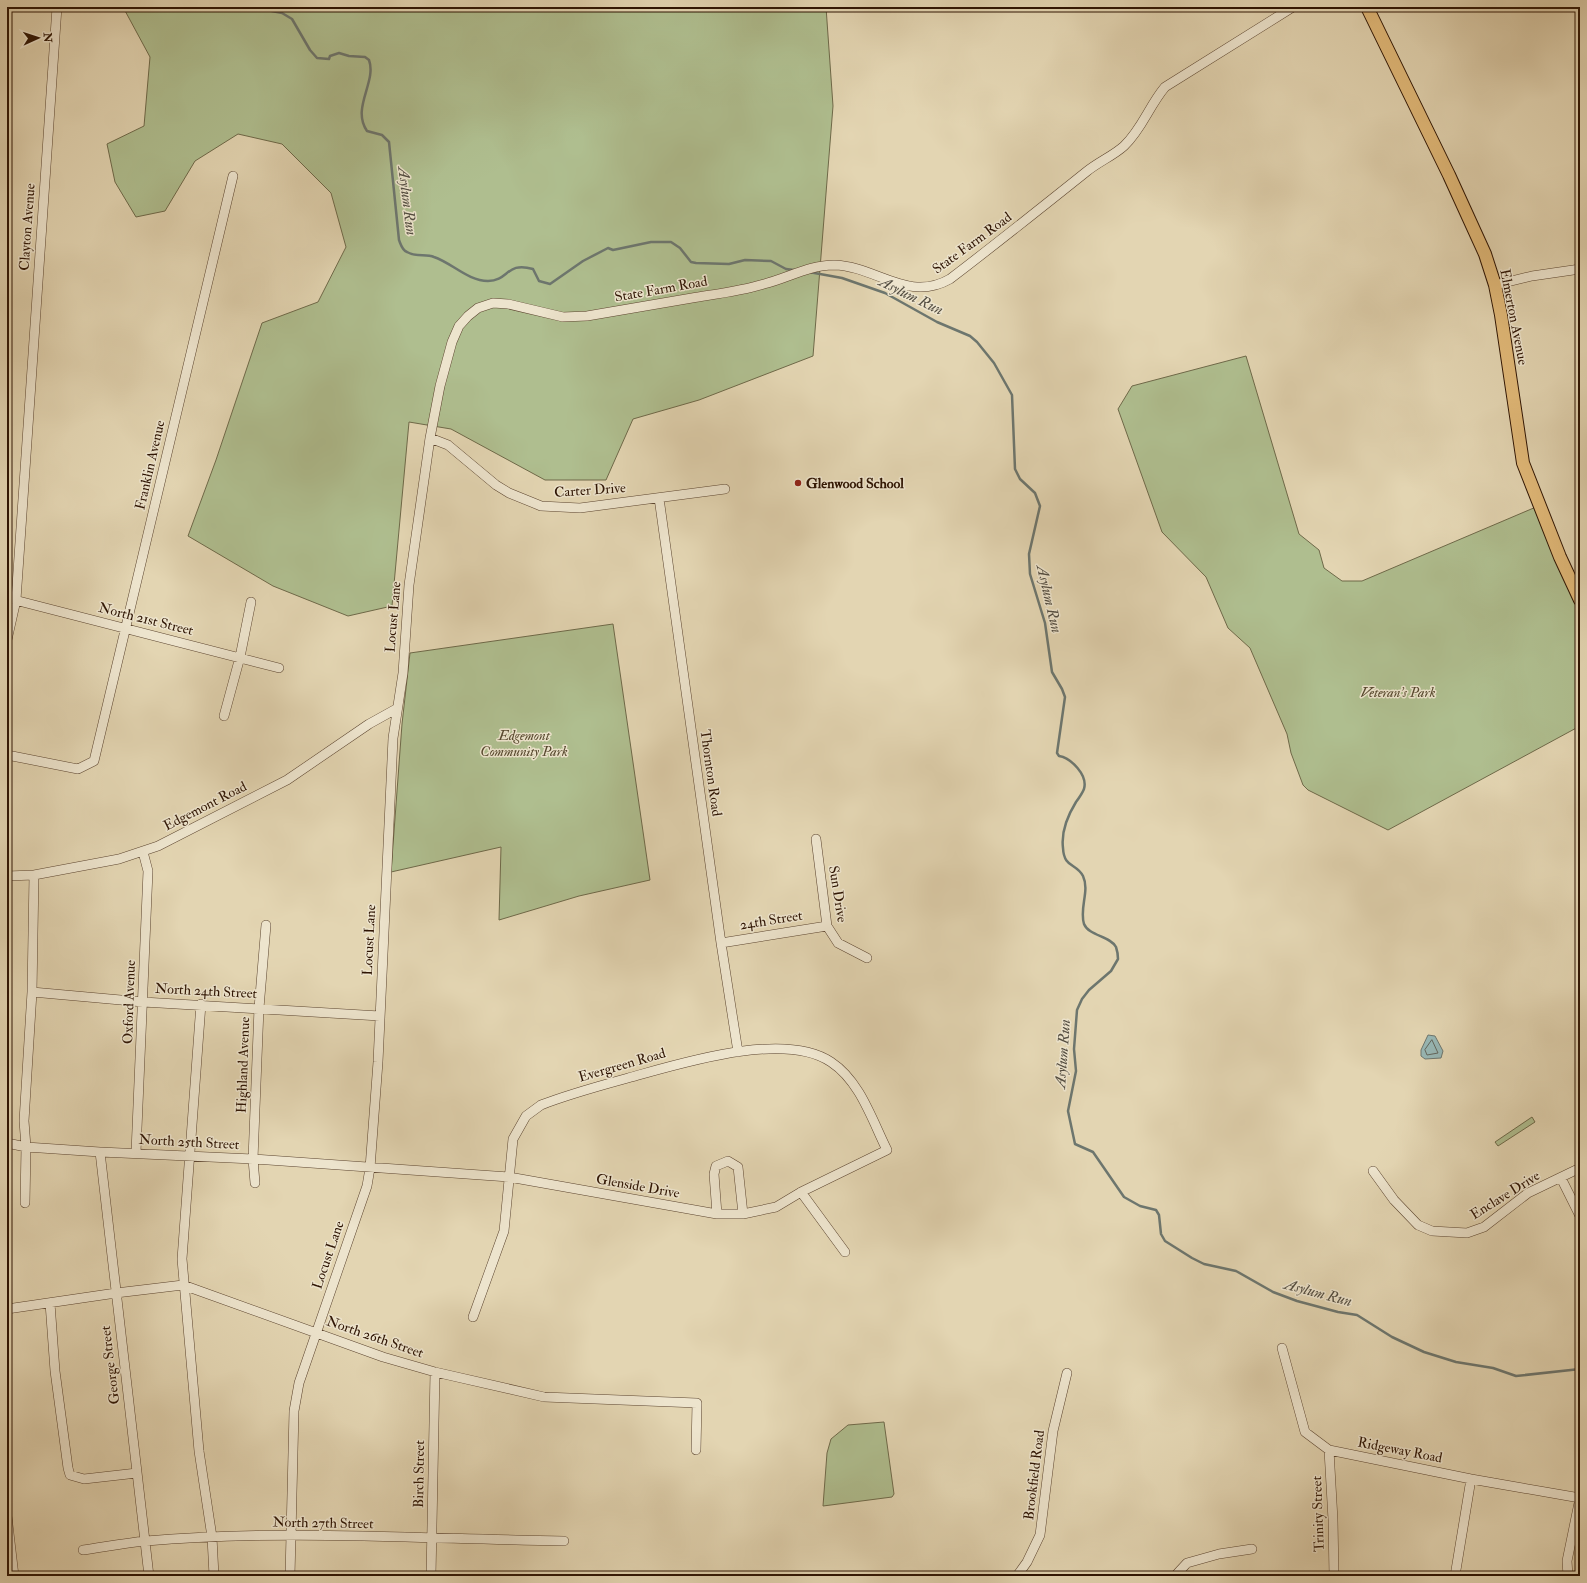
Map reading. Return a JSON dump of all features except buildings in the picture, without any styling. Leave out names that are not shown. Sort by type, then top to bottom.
[{"type":"main road","name":"Elmerton Avenue","points":[[1367,7],[1468,214],[1485,254],[1501,314],[1523,463],[1560,557],[1580,600]]},
{"type":"street","name":"Clayton Avenue","points":[[7,640],[57,7]]},
{"type":"street","name":"State Farm Road","points":[[478,308],[493,304],[508,304],[564,317],[587,316],[730,292],[764,284],[810,268],[835,265],[851,267],[913,288],[938,286],[950,279],[1048,204],[1087,170],[1122,147],[1137,132],[1153,101],[1165,87],[1293,7]]},
{"type":"street","name":"Franklin Avenue","points":[[7,755],[78,769],[94,761],[233,176]]},
{"type":"street","points":[[1494,285],[1532,276],[1580,270]]},
{"type":"street","name":"Locust Lane","points":[[290,1576],[294,1411],[299,1383],[367,1186],[370,1168],[380,1016],[393,738],[402,673],[409,585],[430,438],[440,386],[452,342],[459,326],[478,308]]},
{"type":"street","name":"Carter Drive","points":[[430,438],[448,445],[508,494],[541,506],[580,508],[725,489]]},
{"type":"street","name":"Thornton Road","points":[[659,498],[721,943],[738,1052]]},
{"type":"street","name":"North 21st Street","points":[[11,599],[278,668]]},
{"type":"street","points":[[224,716],[240,657],[252,602]]},
{"type":"street","name":"Edgemont Road","points":[[7,876],[34,875],[119,859],[144,852],[158,846],[287,780],[369,724],[396,709]]},
{"type":"street","name":"Sun Drive","points":[[816,839],[827,926],[838,943],[867,958]]},
{"type":"street","name":"Oxford Avenue","points":[[136,1152],[148,871],[144,852]]},
{"type":"street","points":[[25,1203],[26,1147],[24,1121],[32,992],[34,875]]},
{"type":"street","name":"Highland Avenue","points":[[255,1183],[253,1159],[259,1008],[266,925]]},
{"type":"street","name":"24th Street","points":[[721,943],[827,926]]},
{"type":"street","name":"North 24th Street","points":[[32,992],[143,1002],[201,1004],[380,1016]]},
{"type":"street","points":[[201,1004],[182,1259],[183,1285],[200,1451],[212,1537],[214,1576]]},
{"type":"street","name":"Evergreen Road","points":[[473,1317],[504,1231],[513,1138],[526,1116],[541,1104],[695,1059],[738,1052],[789,1049],[812,1052],[831,1062],[849,1076],[887,1150]]},
{"type":"street","name":"North 25th Street","points":[[7,1143],[26,1147],[100,1152],[136,1152],[190,1157],[253,1159],[370,1168]]},
{"type":"street","name":"Glenside Drive","points":[[370,1168],[509,1177],[717,1214],[743,1214],[776,1207],[801,1192],[887,1150]]},
{"type":"street","name":"George Street","points":[[100,1152],[149,1576]]},
{"type":"street","points":[[717,1214],[714,1174],[716,1166],[728,1161],[738,1167],[743,1214]]},
{"type":"street","name":"Enclave Drive","points":[[1373,1171],[1394,1200],[1418,1225],[1432,1231],[1468,1233],[1484,1227],[1528,1194],[1580,1168]]},
{"type":"street","points":[[1561,1178],[1580,1216]]},
{"type":"street","points":[[801,1192],[845,1252]]},
{"type":"street","name":"North 26th Street","points":[[7,1309],[183,1285],[383,1357],[435,1372],[544,1397],[697,1403],[696,1450]]},
{"type":"street","points":[[50,1303],[55,1370],[70,1475],[84,1479],[137,1473]]},
{"type":"street","name":"Ridgeway Road","points":[[1282,1348],[1305,1432],[1329,1450],[1471,1479],[1580,1498]]},
{"type":"street","name":"Birch Street","points":[[431,1576],[435,1372]]},
{"type":"street","name":"Brookfield Road","points":[[1017,1576],[1027,1562],[1040,1535],[1053,1431],[1068,1373]]},
{"type":"street","name":"Trinity Street","points":[[1329,1450],[1334,1576]]},
{"type":"street","points":[[1455,1576],[1471,1479]]},
{"type":"street","points":[[1568,1576],[1567,1561],[1580,1498]]},
{"type":"street","points":[[7,1516],[14,1576]]},
{"type":"street","name":"North 27th Street","points":[[83,1550],[145,1541],[212,1537],[291,1536],[564,1541]]},
{"type":"street","points":[[1175,1576],[1188,1563],[1219,1554],[1252,1549]]},
{"type":"street","points":[[890,1576],[900,1576]]},
{"type":"green space","points":[[7,7],[11,7],[7,43]]},
{"type":"green space","points":[[123,7],[826,7],[833,106],[813,356],[699,400],[633,419],[606,480],[545,480],[451,429],[409,422],[392,606],[348,616],[273,586],[188,536],[216,460],[262,323],[318,302],[346,247],[331,193],[282,144],[238,134],[195,161],[165,211],[136,217],[115,182],[107,144],[144,126],[150,57]]},
{"type":"green space","name":"Veteran's Park","points":[[1246,356],[1299,534],[1319,550],[1324,568],[1342,581],[1362,581],[1536,507],[1580,609],[1580,726],[1388,830],[1308,790],[1303,785],[1291,753],[1287,734],[1250,648],[1228,628],[1206,577],[1162,532],[1118,409],[1132,386]]},
{"type":"green space","name":"Edgemont Community Park","points":[[613,624],[650,880],[579,896],[499,920],[501,847],[391,872],[402,724],[410,653]]},
{"type":"green space","points":[[1532,1117],[1535,1122],[1498,1146],[1495,1142]]},
{"type":"green space","points":[[884,1422],[894,1494],[892,1497],[823,1506],[827,1453],[831,1439],[848,1425]]},
{"type":"water","points":[[1428,1035],[1435,1036],[1443,1051],[1441,1058],[1425,1059],[1421,1056],[1421,1050]]},
{"type":"waterway","name":"Asylum Run","points":[[252,7],[282,13],[292,19],[310,50],[317,58],[329,59],[330,56],[339,53],[349,56],[365,57],[369,60],[371,68],[363,104],[363,122],[367,131],[382,135],[389,142],[399,240],[403,249],[410,254],[434,257],[467,275],[488,281],[500,278],[512,269],[524,267],[533,269],[539,281],[550,284],[583,261],[608,248],[613,250],[651,242],[671,242],[680,248],[691,262],[696,263],[729,264],[745,260],[771,261],[786,269],[794,270]]},
{"type":"waterway","name":"Asylum Run","points":[[809,272],[842,278],[885,293],[937,322],[970,336],[977,342],[994,363],[1012,395],[1015,469],[1020,479],[1035,493],[1040,506],[1029,554],[1030,574],[1045,623],[1052,672],[1065,697],[1057,753],[1059,756],[1069,760],[1078,768],[1085,784],[1084,789],[1073,807],[1066,824],[1063,836],[1064,854],[1068,862],[1080,872],[1085,882],[1083,912],[1084,924],[1090,931],[1113,943],[1116,947],[1118,956],[1118,959],[1111,971],[1089,990],[1082,999],[1077,1010],[1074,1049],[1076,1071],[1068,1111],[1075,1144],[1093,1152],[1124,1197],[1140,1206],[1156,1210],[1159,1215],[1161,1234],[1165,1241],[1204,1264],[1236,1271],[1273,1292],[1297,1301],[1338,1312],[1357,1315],[1392,1337],[1424,1352],[1456,1362],[1493,1368],[1516,1376],[1580,1369]]},
{"type":"place","name":"Glenwood School","points":[[798,483]]}]
